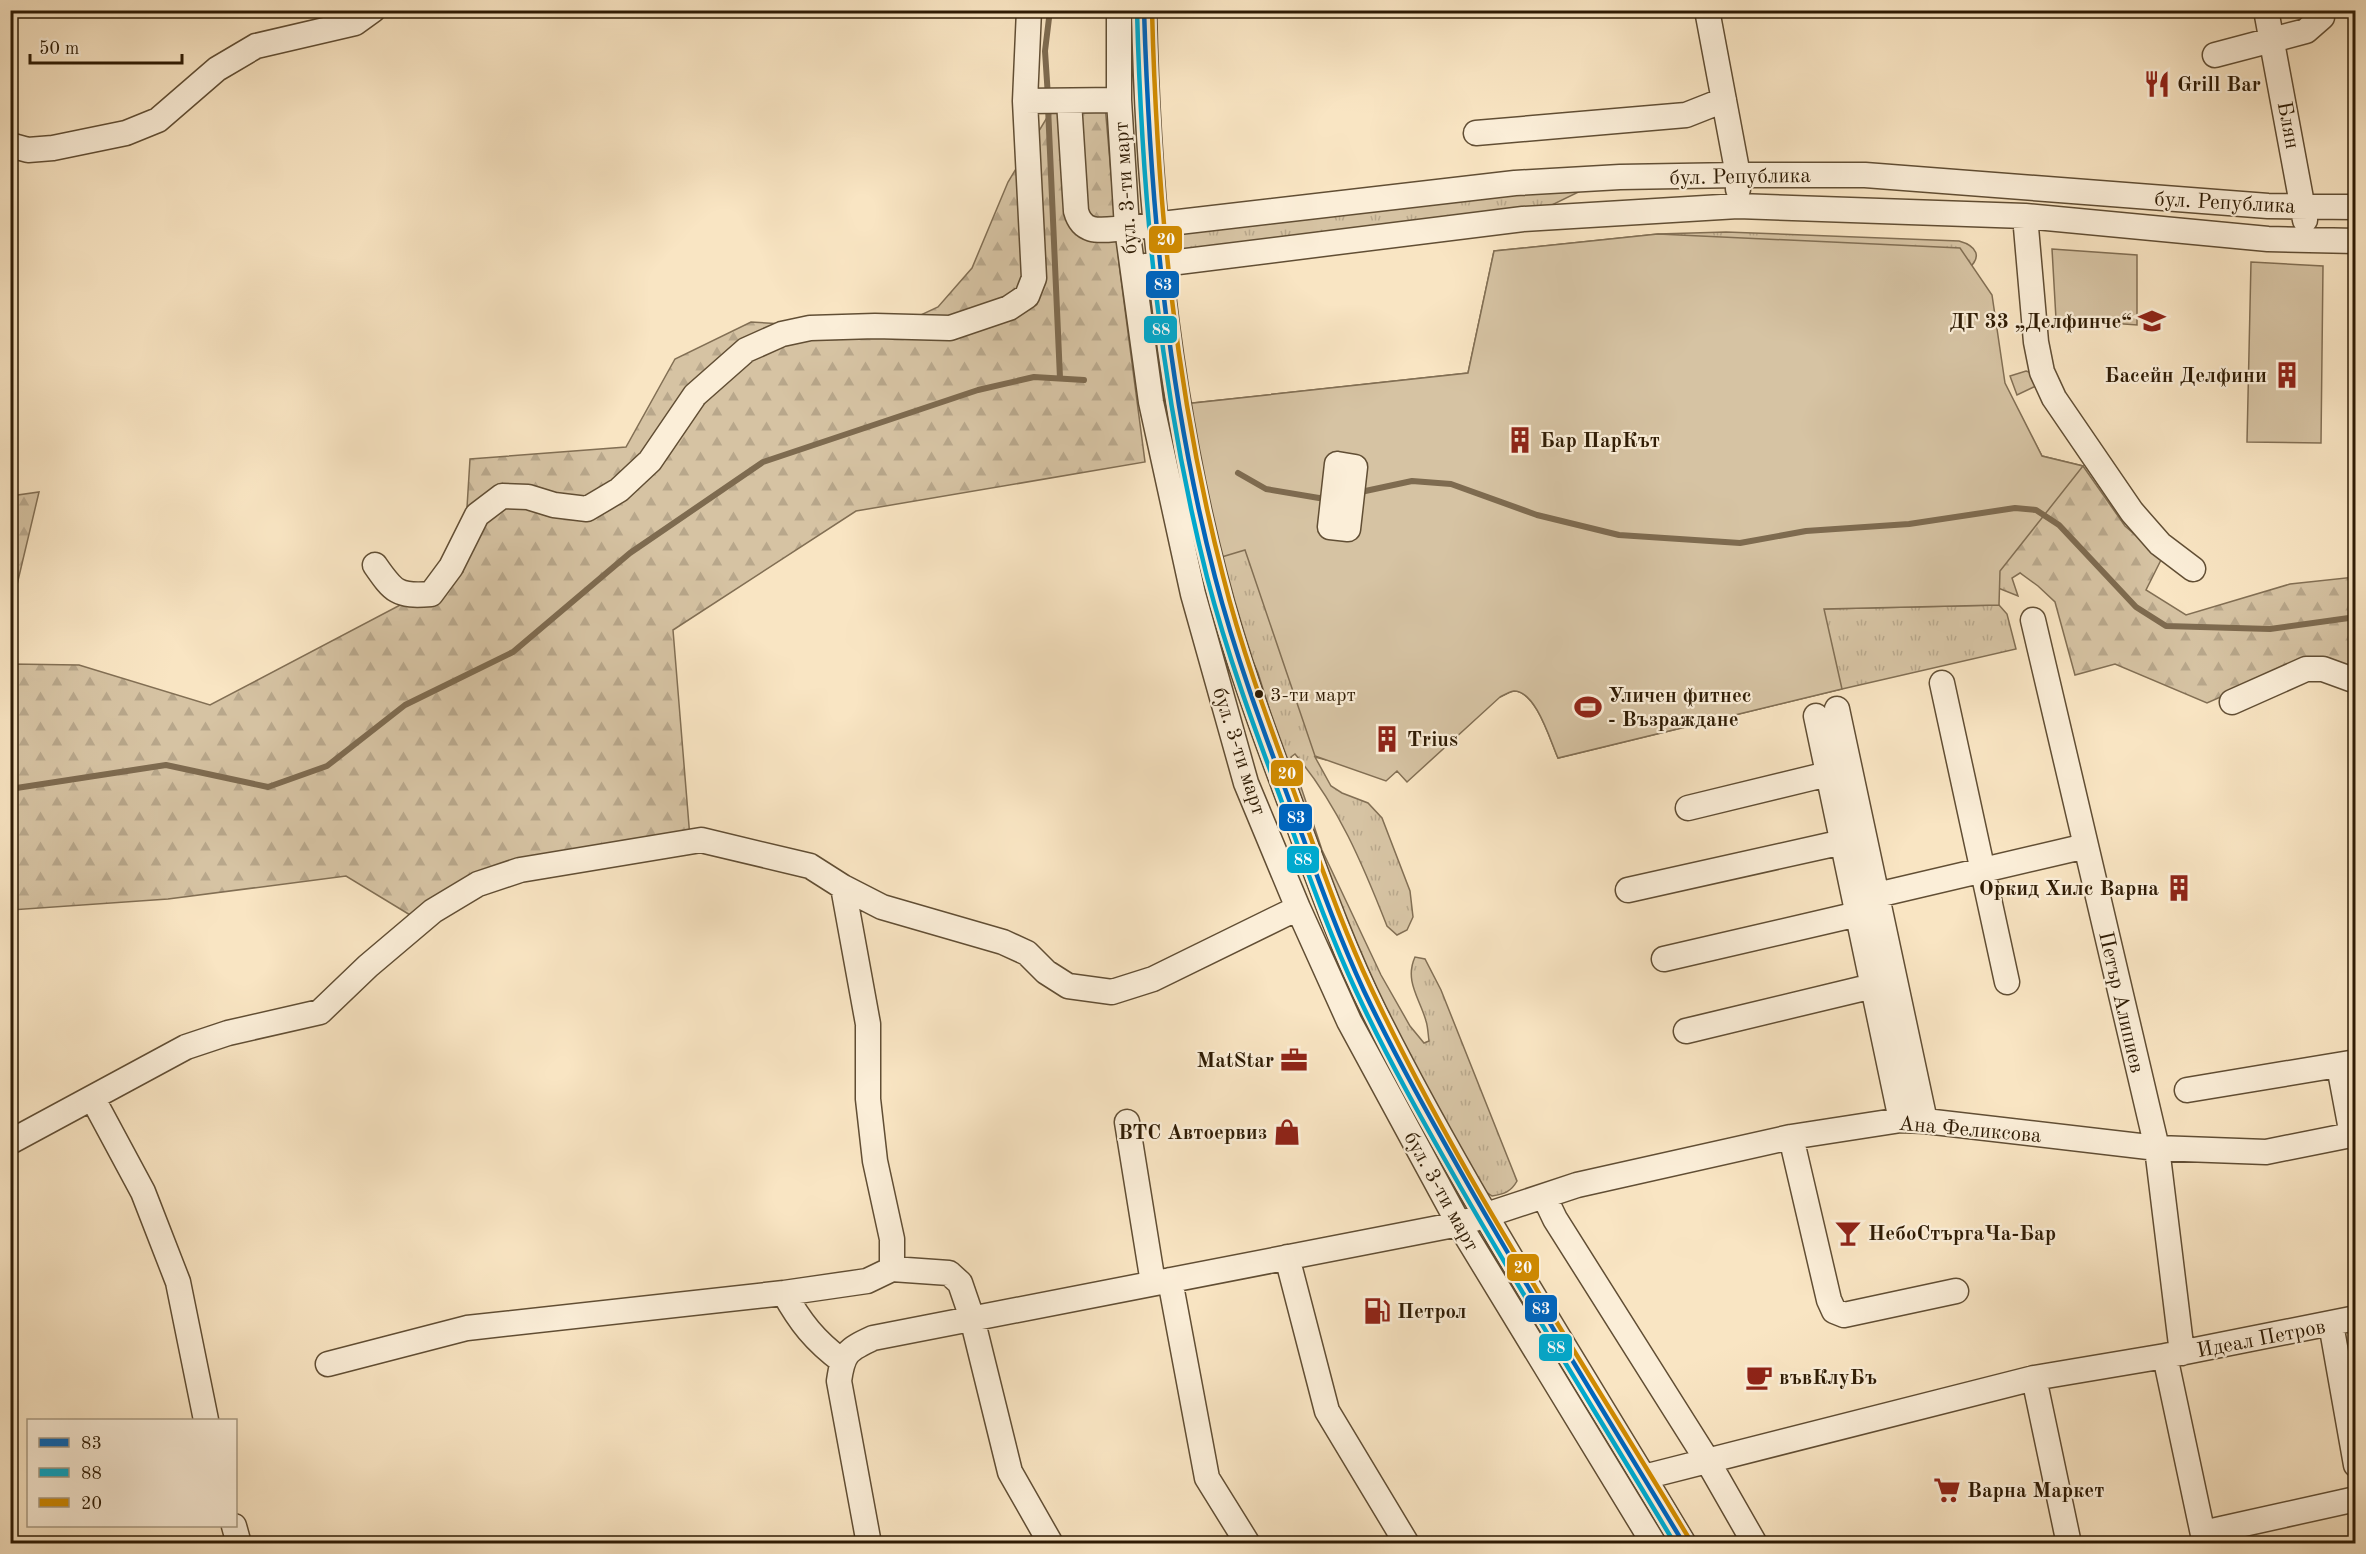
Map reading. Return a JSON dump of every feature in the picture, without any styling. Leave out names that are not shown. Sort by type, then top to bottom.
[{"type":"street","points":[[10,145],[28,150],[53,148],[126,133],[158,120],[217,69],[256,46],[356,23],[373,10]]},
{"type":"street","points":[[375,565],[391,587],[410,596],[431,594],[451,567],[477,515],[502,496],[528,497],[554,505],[587,509],[620,490],[650,461],[695,395],[746,350],[782,334],[810,328],[875,326],[950,328],[1009,308],[1027,296],[1034,278],[1047,101],[1029,10]]},
{"type":"street","name":"бул. 3-ти март","points":[[1119,10],[1119,100],[1126,228],[1151,402],[1193,594],[1246,783],[1298,908],[1349,1021],[1459,1224],[1654,1544]]},
{"type":"street","name":"бул. 3-ти март","points":[[1144,10],[1146,103],[1155,224],[1173,376],[1194,488],[1215,578],[1250,696],[1328,907],[1374,1011],[1485,1214],[1684,1544]]},
{"type":"street","points":[[1707,10],[1738,175],[1738,206]]},
{"type":"street","name":"Блян","points":[[2266,10],[2303,206],[2307,241]]},
{"type":"street","points":[[2215,55],[2306,31],[2322,17],[2322,10]]},
{"type":"street","points":[[1047,101],[1119,100]]},
{"type":"street","points":[[1476,133],[1686,115],[1724,100]]},
{"type":"street","name":"бул. Република","points":[[1047,101],[1078,220],[1086,228],[1094,230],[1515,183],[1620,177],[1865,174],[2245,204],[2355,207]]},
{"type":"street","name":"бул. Република","points":[[1131,268],[1523,219],[1738,206],[2025,216],[2268,239],[2355,241]]},
{"type":"street","points":[[2025,216],[2036,342],[2043,372],[2054,398],[2132,512],[2160,544],[2193,569]]},
{"type":"street","name":"Петър Алипиев","points":[[2033,620],[2157,1148],[2174,1355],[2204,1538]]},
{"type":"street","points":[[2232,702],[2306,669],[2323,669],[2355,681]]},
{"type":"street","points":[[1941,683],[2007,982]]},
{"type":"street","points":[[1901,1120],[1828,774],[1827,713],[1877,895],[1925,1121]]},
{"type":"street","points":[[1688,808],[1828,774]]},
{"type":"street","points":[[10,1142],[186,1047],[228,1033],[320,1012],[340,990],[433,911],[478,884],[520,870],[701,840],[810,866],[843,887],[882,907],[1011,946],[1027,953],[1046,972],[1068,986],[1112,992],[1153,980],[1298,908]]},
{"type":"street","points":[[1628,890],[1843,842]]},
{"type":"street","points":[[1877,895],[2086,846]]},
{"type":"street","points":[[843,887],[868,1024],[868,1099],[875,1161],[892,1239],[892,1269]]},
{"type":"street","points":[[1664,959],[1858,914]]},
{"type":"street","points":[[1686,1031],[1873,986]]},
{"type":"street","points":[[2187,1090],[2347,1064],[2354,1135]]},
{"type":"street","points":[[93,1099],[143,1192],[178,1282],[206,1419]]},
{"type":"street","name":"Ана Феликсова","points":[[842,1361],[853,1347],[873,1338],[1459,1224],[1577,1185],[1791,1137],[1901,1120],[2157,1148],[2266,1152],[2354,1135]]},
{"type":"street","points":[[1126,1122],[1207,1478],[1248,1544]]},
{"type":"street","points":[[1791,1137],[1829,1300],[1834,1311],[1844,1315],[1956,1291]]},
{"type":"street","points":[[1544,1196],[1555,1219],[1707,1460],[1755,1544]]},
{"type":"street","points":[[1287,1257],[1327,1411],[1407,1544]]},
{"type":"street","points":[[328,1364],[467,1328],[784,1293],[867,1281],[892,1269],[949,1273],[960,1283],[972,1318],[1010,1472],[1051,1544]]},
{"type":"street","points":[[784,1293],[797,1316],[820,1345],[842,1361],[839,1381],[869,1544]]},
{"type":"street","name":"Идеал Петров","points":[[1644,1477],[2034,1378],[2174,1355],[2355,1318]]},
{"type":"street","points":[[2331,1324],[2355,1465]]},
{"type":"street","points":[[2034,1378],[2069,1544]]},
{"type":"street","points":[[2204,1538],[2355,1499]]},
{"type":"street","points":[[234,1527],[239,1544]]},
{"type":"green space","points":[[1105,105],[1119,264],[1145,462],[856,511],[673,630],[690,838],[479,890],[425,924],[346,876],[168,899],[11,910],[11,664],[79,665],[210,705],[463,572],[470,459],[626,447],[675,359],[751,322],[889,330],[938,307],[972,268],[1008,182],[1054,106]]},
{"type":"green space","points":[[1599,182],[1523,219],[1177,261],[1173,223]]},
{"type":"green space","points":[[1726,232],[1959,241],[1974,249],[1976,256],[1975,261],[1967,270],[1326,760],[1315,757],[1331,786],[1368,803],[1382,818],[1410,891],[1413,917],[1407,930],[1397,935],[1387,926],[1359,858],[1337,815],[1295,754],[1291,757],[1322,850],[1381,975],[1410,1026],[1424,1043],[1429,1041],[1427,1026],[1414,990],[1411,974],[1415,957],[1425,959],[1441,990],[1517,1181],[1507,1192],[1492,1196],[1482,1189],[1375,993],[1284,770],[1258,673],[1234,618],[1184,404],[1468,373],[1494,251],[1658,234]]},
{"type":"green space","points":[[1658,234],[1960,248],[1992,295],[2005,383],[2042,456],[2083,466],[2000,571],[1999,605],[1824,609],[1842,689],[1558,758],[1535,707],[1522,693],[1514,691],[1500,697],[1407,782],[1397,771],[1386,781],[1315,756],[1245,550],[1215,559],[1184,404],[1468,373],[1494,251]]},
{"type":"green space","points":[[2052,249],[2137,255],[2137,325],[2056,319]]},
{"type":"green space","points":[[2251,262],[2323,266],[2321,443],[2247,442]]},
{"type":"green space","points":[[2026,371],[2032,373],[2038,385],[2017,395],[2010,376]]},
{"type":"green space","points":[[2032,437],[2042,456],[2083,466],[2125,526],[2162,558],[2146,590],[2186,615],[2290,584],[2355,577],[2355,672],[2310,658],[2207,703],[2115,664],[2075,675],[2055,602],[2020,573],[2012,578],[2018,596],[1998,588],[1999,571]]},
{"type":"green space","points":[[39,492],[11,610],[11,496]]},
{"type":"green space","points":[[1999,605],[2007,614],[2016,649],[1558,758],[1541,718],[1529,699],[1522,693],[1514,691],[1500,697],[1543,660],[1838,674],[1823,609]]},
{"type":"waterway","points":[[1048,97],[1045,51],[1050,10]]},
{"type":"waterway","points":[[1048,107],[1060,378]]},
{"type":"waterway","points":[[10,789],[166,765],[268,787],[327,766],[405,705],[513,652],[630,553],[763,462],[978,390],[1034,377],[1084,380]]},
{"type":"waterway","points":[[1238,473],[1266,489],[1319,498],[1328,497]]},
{"type":"waterway","points":[[1356,493],[1412,481],[1451,484],[1537,515],[1619,535],[1740,543],[1806,531],[1909,524],[2015,508],[2036,510],[2059,525],[2136,607],[2166,626],[2270,629],[2356,617]]},
{"type":"transit line","name":"88","points":[[1137,10],[1143,153],[1156,296],[1166,366],[1177,437],[1207,577],[1243,696],[1328,925],[1380,1041],[1487,1233],[1675,1544]]},
{"type":"transit line","name":"83","points":[[1144,10],[1156,225],[1184,437],[1215,577],[1232,637],[1262,725],[1336,925],[1364,991],[1389,1041],[1496,1233],[1684,1544]]},
{"type":"transit line","name":"20","points":[[1152,10],[1158,153],[1164,224],[1171,295],[1192,436],[1223,576],[1269,724],[1343,923],[1371,988],[1406,1059],[1483,1199],[1690,1540]]},
{"type":"place","name":"Grill Bar","points":[[2157,84]]},
{"type":"place","name":"ДГ 33 „Делфинче“","points":[[2152,321]]},
{"type":"place","name":"Басейн Делфини","points":[[2287,375]]},
{"type":"place","name":"Бар ПарКът","points":[[1520,440]]},
{"type":"place","name":"3-ти март","points":[[1259,694]]},
{"type":"place","name":"Уличен фитнес - Възраждане","points":[[1588,707]]},
{"type":"place","name":"Trius","points":[[1387,739]]},
{"type":"place","name":"Оркид Хилс Варна","points":[[2179,888]]},
{"type":"place","name":"MatStar","points":[[1294,1060]]},
{"type":"place","name":"ВТС Автоервиз","points":[[1287,1132]]},
{"type":"place","name":"НебоСтъргаЧа-Бар","points":[[1848,1233]]},
{"type":"place","name":"Петрол","points":[[1377,1311]]},
{"type":"place","name":"въвКлуБъ","points":[[1759,1377]]},
{"type":"place","name":"Варна Маркет","points":[[1947,1490]]}]
